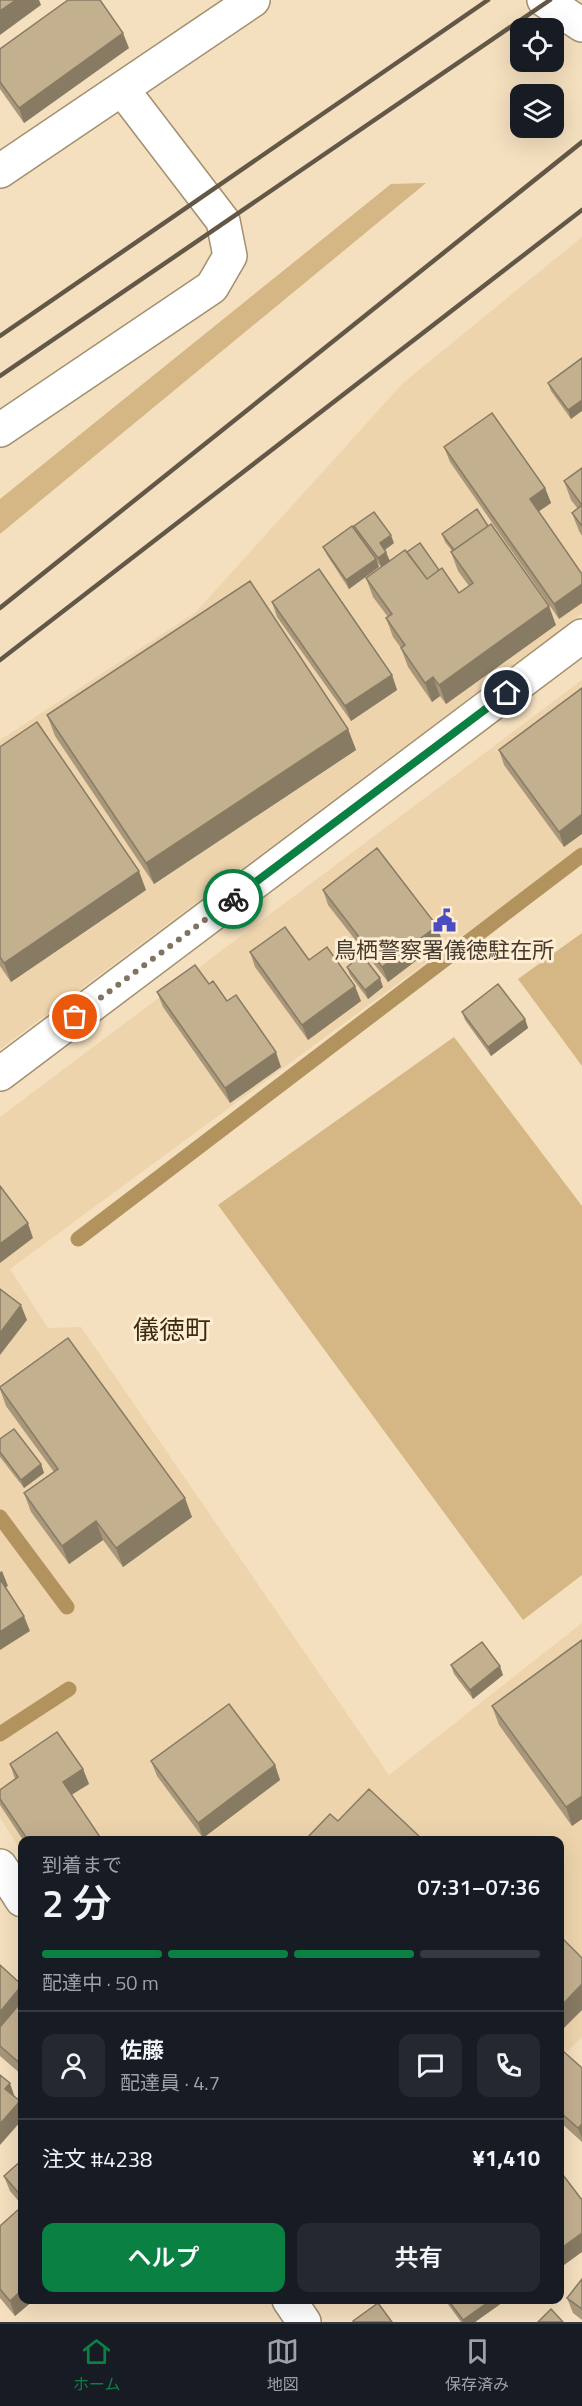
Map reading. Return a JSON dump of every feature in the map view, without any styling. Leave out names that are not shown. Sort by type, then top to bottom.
[{"type":"street","points":[[0,171],[253,0]]},
{"type":"street","points":[[544,0],[582,25]]},
{"type":"street","points":[[0,430],[213,287],[230,256],[222,221],[122,89]]},
{"type":"street","points":[[0,1074],[582,636]]},
{"type":"street","points":[[0,1866],[18,1894]]},
{"type":"street","points":[[292,2304],[304,2322]]},
{"type":"shaded area","points":[[426,183],[0,534],[0,499],[391,184]]},
{"type":"shaded area","points":[[582,237],[582,614],[0,1049],[0,740],[196,612],[403,383]]},
{"type":"shaded area","points":[[582,680],[582,848],[10,1269],[48,1328],[81,1327],[389,1775],[582,1623],[582,2037],[564,2055],[564,1836],[18,1836],[18,1846],[0,1818],[0,1117]]},
{"type":"shaded area","points":[[582,933],[582,1066],[518,979]]},
{"type":"shaded area","points":[[454,1037],[582,1206],[582,1575],[523,1620],[218,1205]]},
{"type":"building","points":[[0,0],[16,0],[0,11]]},
{"type":"building","points":[[68,0],[100,0],[123,33],[19,108],[0,82],[0,49]]},
{"type":"building","points":[[582,358],[582,400],[568,410],[548,383]]},
{"type":"building","points":[[492,413],[545,488],[530,499],[582,574],[582,584],[554,604],[444,447]]},
{"type":"building","points":[[582,468],[582,505],[564,481]]},
{"type":"building","points":[[582,505],[582,526],[572,513]]},
{"type":"building","points":[[477,509],[488,526],[454,550],[442,534]]},
{"type":"building","points":[[374,512],[391,535],[380,543],[386,552],[378,558],[354,526]]},
{"type":"building","points":[[491,524],[549,606],[439,685],[433,677],[425,683],[401,648],[405,645],[386,618],[392,614],[366,578],[405,550],[427,579],[442,568],[459,593],[473,583],[451,552]]},
{"type":"building","points":[[352,526],[376,559],[346,580],[323,547]]},
{"type":"building","points":[[420,543],[439,570],[427,579],[407,552]]},
{"type":"building","points":[[319,569],[392,675],[345,706],[272,602]]},
{"type":"building","points":[[250,581],[348,729],[146,863],[47,715]]},
{"type":"building","points":[[582,688],[582,814],[559,832],[499,750]]},
{"type":"building","points":[[37,722],[139,871],[4,963],[0,957],[0,747]]},
{"type":"building","points":[[377,848],[437,926],[382,967],[323,890]]},
{"type":"building","points":[[285,927],[309,960],[327,947],[355,986],[302,1025],[250,952]]},
{"type":"building","points":[[362,955],[380,978],[365,990],[347,967]]},
{"type":"building","points":[[195,965],[209,984],[213,981],[227,1001],[236,995],[276,1052],[225,1088],[157,992]]},
{"type":"building","points":[[498,984],[525,1019],[488,1047],[462,1012]]},
{"type":"building","points":[[0,1186],[28,1223],[0,1244]]},
{"type":"building","points":[[0,1289],[21,1305],[0,1333]]},
{"type":"building","points":[[68,1338],[185,1498],[116,1548],[96,1521],[62,1546],[24,1493],[58,1469],[0,1388]]},
{"type":"building","points":[[14,1429],[41,1464],[21,1480],[0,1452],[0,1439]]},
{"type":"building","points":[[0,1579],[24,1616],[0,1632]]},
{"type":"building","points":[[582,1640],[582,1796],[566,1807],[492,1706]]},
{"type":"building","points":[[482,1642],[500,1666],[470,1690],[451,1665]]},
{"type":"building","points":[[229,1704],[275,1765],[198,1823],[151,1761]]},
{"type":"building","points":[[57,1732],[83,1769],[63,1782],[99,1836],[25,1836],[0,1799],[0,1790],[18,1777],[10,1764]]},
{"type":"building","points":[[369,1789],[419,1836],[309,1836],[330,1814],[338,1821]]},
{"type":"building","points":[[564,1940],[582,1958],[582,1984],[564,2003]]},
{"type":"building","points":[[0,1965],[18,1981],[18,1990],[0,2012]]},
{"type":"building","points":[[18,2006],[18,2062],[0,2046],[0,2027]]},
{"type":"building","points":[[564,2052],[582,2068],[582,2124],[578,2128],[564,2116]]},
{"type":"building","points":[[0,2075],[10,2083],[5,2089],[18,2099],[18,2103],[0,2124]]},
{"type":"building","points":[[18,2164],[18,2192],[4,2176]]},
{"type":"building","points":[[564,2176],[582,2200],[582,2233],[564,2246]]},
{"type":"building","points":[[18,2210],[18,2294],[10,2301],[0,2289],[0,2226]]},
{"type":"building","points":[[582,2279],[582,2309],[567,2298]]},
{"type":"building","points":[[379,2304],[392,2322],[354,2322]]},
{"type":"building","points":[[451,2304],[485,2304],[463,2320]]},
{"type":"building","points":[[551,2309],[563,2322],[538,2322]]},
{"type":"waterway","points":[[78,1239],[582,855]]},
{"type":"waterway","points":[[0,1517],[67,1607]]},
{"type":"waterway","points":[[0,1734],[69,1689]]},
{"type":"railway","points":[[0,336],[488,0]]},
{"type":"railway","points":[[0,376],[550,0]]},
{"type":"railway","points":[[0,608],[582,142]]},
{"type":"railway","points":[[0,660],[582,210]]},
{"type":"way so far","points":[[75,1017],[233,899]]},
{"type":"place","name":"鳥栖警察署儀徳駐在所","points":[[444,921]]},
{"type":"district","name":"儀徳町","points":[[172,1330]]},
{"type":"route","points":[[233,899],[507,693]]}]
